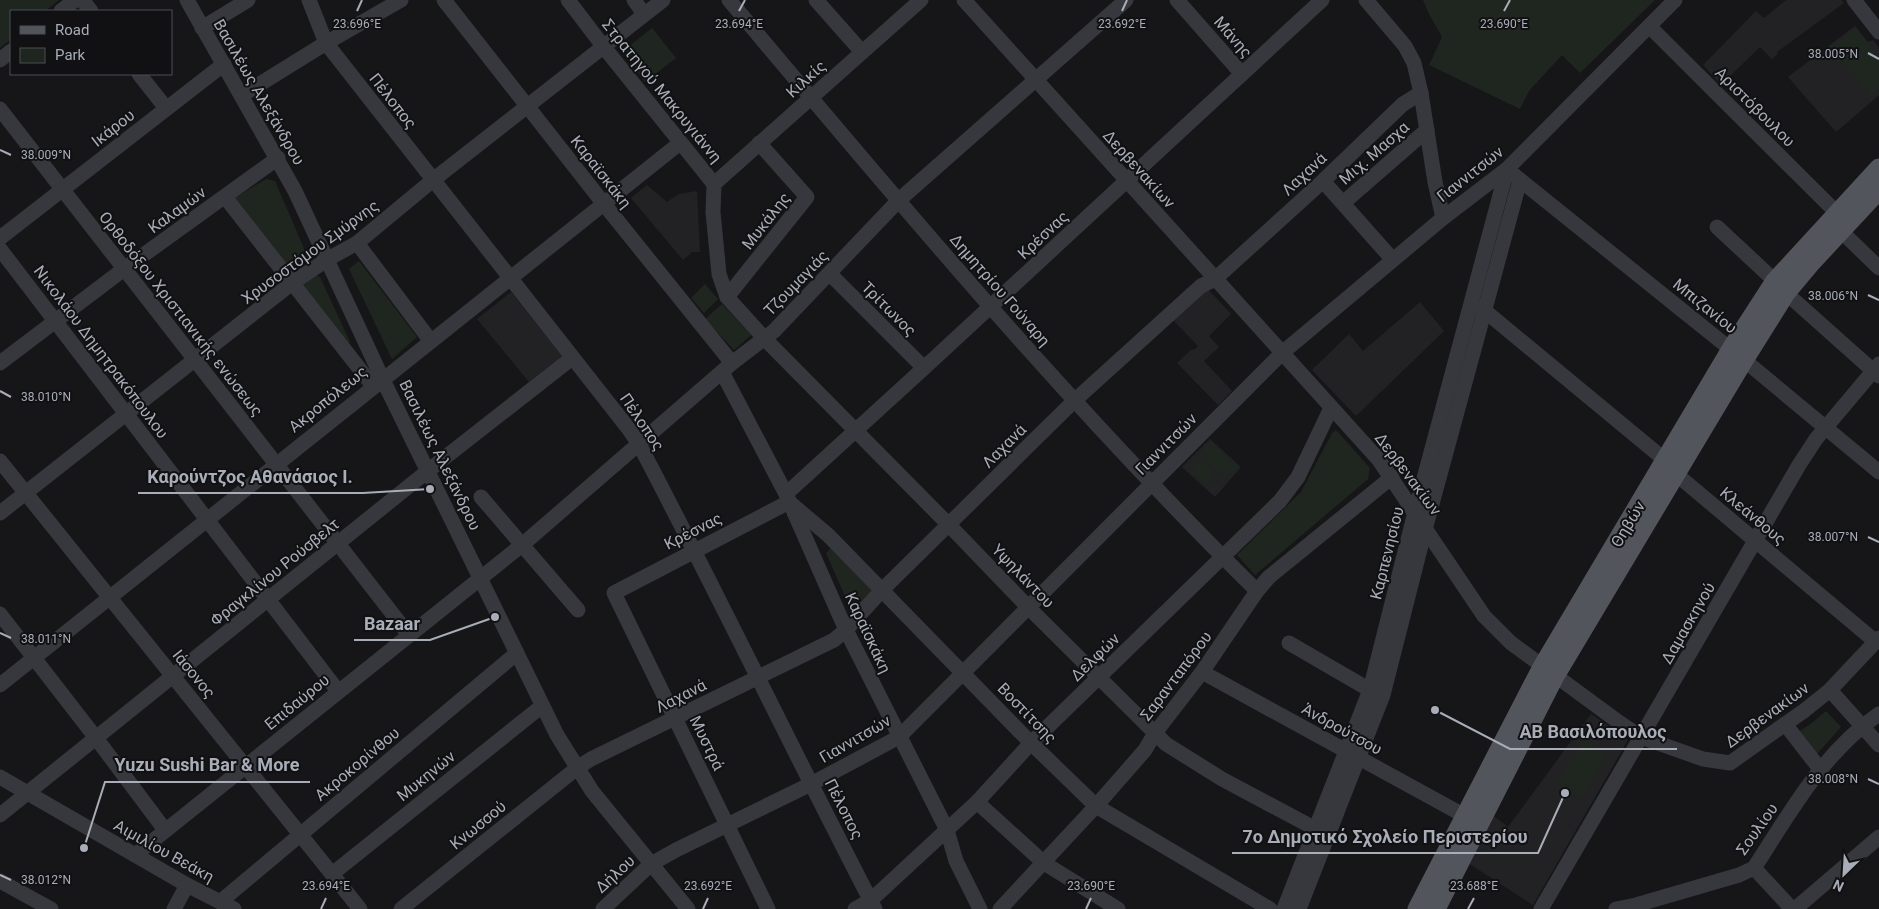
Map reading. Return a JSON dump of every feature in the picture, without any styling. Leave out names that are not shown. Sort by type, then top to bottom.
[{"type":"main road","name":"Θηβών","points":[[1417,909],[1465,816],[1548,671],[1737,355],[1780,287],[1836,212],[1879,168]]},
{"type":"main road","name":"Θηβών","points":[[1780,287],[1841,231],[1879,190]]},
{"type":"main road","name":"Θηβών","points":[[1436,909],[1548,671]]},
{"type":"street","points":[[62,10],[75,0]]},
{"type":"street","points":[[82,0],[90,10]]},
{"type":"street","name":"Βασιλέως Αλεξάνδρου","points":[[188,0],[202,28],[278,158],[328,259],[378,382],[429,470],[542,706],[576,768],[592,791],[688,909]]},
{"type":"street","points":[[202,28],[248,0]]},
{"type":"street","name":"Πέλοπος","points":[[309,0],[326,43],[639,444],[695,550],[873,904]]},
{"type":"street","points":[[242,95],[326,43],[401,0]]},
{"type":"street","name":"Καραϊσκάκη","points":[[444,0],[604,204],[727,368],[788,498],[846,630],[947,830],[956,861],[980,909]]},
{"type":"street","name":"Στρατηγού Μακρυγιάννη","points":[[568,0],[714,184],[713,212],[719,274],[727,297]]},
{"type":"street","points":[[634,0],[644,14]]},
{"type":"street","name":"Χρυσοστόμου Σμύρνης","points":[[0,513],[292,283],[356,243],[433,180],[663,0]]},
{"type":"street","name":"Δημητρίου Γούναρη","points":[[729,0],[990,307],[1151,483],[1257,591]]},
{"type":"street","points":[[816,0],[862,52]]},
{"type":"street","name":"Κιλκίς","points":[[714,184],[921,0]]},
{"type":"street","name":"Δερβενακίων","points":[[964,0],[1379,460],[1426,526],[1448,563],[1484,616],[1511,643],[1620,724],[1642,736],[1704,759],[1730,763],[1830,690],[1877,640]]},
{"type":"street","name":"Τζουμαγιάς","points":[[480,577],[522,544],[727,368],[774,331],[899,200],[1126,0]]},
{"type":"street","name":"Μάνης","points":[[1177,0],[1242,74]]},
{"type":"street","name":"Κρέσνας","points":[[614,593],[788,498],[856,431],[1322,0]]},
{"type":"street","points":[[1366,0],[1405,46],[1414,63],[1422,93],[1434,182],[1443,218]]},
{"type":"street","name":"Γιαννιτσών","points":[[651,864],[811,784],[899,737],[1282,353],[1443,218],[1507,169],[1675,0]]},
{"type":"street","points":[[1854,0],[1879,32]]},
{"type":"street","name":"Αριστόβουλου","points":[[1649,26],[1836,212]]},
{"type":"street","points":[[0,60],[10,52]]},
{"type":"street","name":"Ικάρου","points":[[0,238],[224,64]]},
{"type":"street","points":[[141,75],[166,108]]},
{"type":"street","name":"Λαχανά","points":[[576,768],[834,640],[846,630],[882,590],[1074,401],[1201,286],[1215,279],[1323,181],[1403,104],[1422,93]]},
{"type":"street","name":"Ορθοδόξου Χριστιανικής ενώσεως","points":[[0,109],[409,635]]},
{"type":"street","name":"Μιχ. Μασχα","points":[[1343,203],[1427,130]]},
{"type":"street","name":"Ακροπόλεως","points":[[0,684],[680,143]]},
{"type":"street","name":"Μυκάλης","points":[[727,297],[807,197],[759,143]]},
{"type":"street","name":"Καλαμών","points":[[0,363],[124,269],[278,158]]},
{"type":"street","name":"Μπιζανίου","points":[[1507,169],[1879,472]]},
{"type":"street","name":"Καρπενησίου","points":[[1284,909],[1321,832],[1353,755],[1383,695],[1478,308],[1493,218],[1507,169]]},
{"type":"street","name":"Καρπενησίου","points":[[1353,755],[1415,512],[1520,180]]},
{"type":"street","points":[[1323,181],[1393,260]]},
{"type":"street","name":"Βασιλέως Αλεξάνδρου","points":[[225,197],[292,283],[378,382]]},
{"type":"street","points":[[1717,227],[1780,287],[1877,370]]},
{"type":"street","points":[[1841,231],[1879,268]]},
{"type":"street","points":[[356,243],[430,340]]},
{"type":"street","name":"Νικολάου Δημητρακόπουλου","points":[[0,249],[338,691]]},
{"type":"street","name":"Τρίτωνος","points":[[830,274],[924,368]]},
{"type":"street","name":"Υψηλάντου","points":[[727,297],[764,338],[950,525],[1028,607],[1166,744],[1222,779],[1321,832]]},
{"type":"street","name":"Κλεάνθους","points":[[1478,308],[1671,467],[1756,542],[1877,640]]},
{"type":"street","name":"Φραγκλίνου Ρούσβελτ","points":[[0,815],[429,470],[572,358]]},
{"type":"street","name":"Δαμασκηνού","points":[[1541,909],[1756,542],[1799,465],[1816,439],[1877,370]]},
{"type":"street","name":"Δελφών","points":[[855,909],[873,904],[977,802],[1031,743],[1223,557],[1289,490],[1298,477],[1331,408]]},
{"type":"street","name":"Ιάσονος","points":[[0,461],[360,909]]},
{"type":"street","name":"Σαρανταπόρου","points":[[1000,909],[1096,806],[1145,750],[1155,733],[1202,672],[1257,591],[1269,577],[1392,477]]},
{"type":"street","points":[[481,497],[578,610]]},
{"type":"street","name":"Βοστίτσης","points":[[788,498],[828,535],[1031,743],[1096,806],[1270,909]]},
{"type":"street","name":"Επιδαύρου","points":[[135,855],[480,577]]},
{"type":"street","name":"Μυστρά","points":[[614,593],[768,909]]},
{"type":"street","points":[[0,614],[165,830]]},
{"type":"street","points":[[1289,643],[1370,690]]},
{"type":"street","name":"Ακροκορίνθου","points":[[220,902],[517,653]]},
{"type":"street","name":"Άνδρούτσου","points":[[1202,672],[1465,816]]},
{"type":"street","points":[[1830,690],[1879,745]]},
{"type":"street","name":"Μυκηνών","points":[[332,874],[542,706]]},
{"type":"street","name":"Σουλίου","points":[[1616,909],[1638,907],[1739,875],[1754,868],[1820,769],[1863,725],[1879,714]]},
{"type":"street","points":[[1785,724],[1820,769]]},
{"type":"street","name":"Κνωσσού","points":[[401,909],[576,768]]},
{"type":"street","name":"Αιμιλίου Βεάκη","points":[[0,777],[187,885],[234,909]]},
{"type":"street","points":[[977,802],[1044,863],[1118,909]]},
{"type":"street","name":"Καρπενησίου","points":[[1299,909],[1321,832]]},
{"type":"street","points":[[1754,868],[1793,909],[1879,836]]},
{"type":"street","name":"Δήλου","points":[[603,909],[651,864]]},
{"type":"street","points":[[0,880],[51,909]]},
{"type":"street","points":[[174,909],[187,885]]},
{"type":"shaded area","points":[[1786,0],[1841,0],[1844,3],[1777,52],[1778,54],[1772,59],[1760,47],[1721,85],[1703,65],[1756,11],[1764,18]]},
{"type":"shaded area","points":[[1855,26],[1868,42],[1873,40],[1879,48],[1879,95],[1836,132],[1788,77]]},
{"type":"shaded area","points":[[647,185],[667,202],[679,194],[697,191],[700,252],[692,252],[683,260],[631,198]]},
{"type":"shaded area","points":[[1206,287],[1231,314],[1209,336],[1219,347],[1204,361],[1232,391],[1218,405],[1177,363],[1198,346],[1173,320]]},
{"type":"shaded area","points":[[511,292],[562,356],[529,382],[477,319]]},
{"type":"shaded area","points":[[1420,302],[1444,331],[1356,416],[1312,370],[1349,334],[1363,351]]},
{"type":"shaded area","points":[[1210,439],[1241,467],[1215,497],[1182,467]]},
{"type":"shaded area","points":[[1591,714],[1609,726],[1613,739],[1622,737],[1628,740],[1533,905],[1465,861],[1490,813],[1508,827]]},
{"type":"green space","points":[[0,0],[59,0],[46,10],[10,10],[10,40],[0,48]]},
{"type":"green space","points":[[1423,0],[1655,0],[1580,73],[1562,55],[1529,91],[1520,109],[1429,65],[1442,37]]},
{"type":"green space","points":[[652,28],[676,58],[645,82],[622,52]]},
{"type":"green space","points":[[1856,28],[1879,57],[1879,89],[1870,96],[1831,47]]},
{"type":"green space","points":[[266,179],[275,181],[309,260],[290,272],[233,203],[236,197]]},
{"type":"green space","points":[[359,261],[417,337],[392,359],[349,269]]},
{"type":"green space","points":[[315,274],[320,277],[350,342],[348,346],[302,285]]},
{"type":"green space","points":[[705,284],[718,299],[704,313],[691,298]]},
{"type":"green space","points":[[722,304],[751,335],[734,350],[705,319]]},
{"type":"green space","points":[[1336,430],[1370,468],[1368,479],[1255,575],[1237,555],[1301,492],[1332,433]]},
{"type":"green space","points":[[1210,441],[1238,466],[1226,479],[1199,454]]},
{"type":"green space","points":[[1200,460],[1216,474],[1205,485],[1190,471]]},
{"type":"green space","points":[[832,547],[875,588],[852,612],[826,553]]},
{"type":"green space","points":[[1826,711],[1841,727],[1816,755],[1797,733]]},
{"type":"green space","points":[[1584,739],[1608,754],[1581,798],[1557,784]]},
{"type":"place","name":"Καρούντζος Αθανάσιος Ι.","points":[[430,489]]},
{"type":"place","name":"Bazaar","points":[[495,617]]},
{"type":"place","name":"ΑΒ Βασιλόπουλος","points":[[1435,710]]},
{"type":"place","name":"7ο Δημοτικό Σχολείο Περιστερίου","points":[[1565,793]]},
{"type":"place","name":"Yuzu Sushi Bar & More","points":[[84,848]]}]
